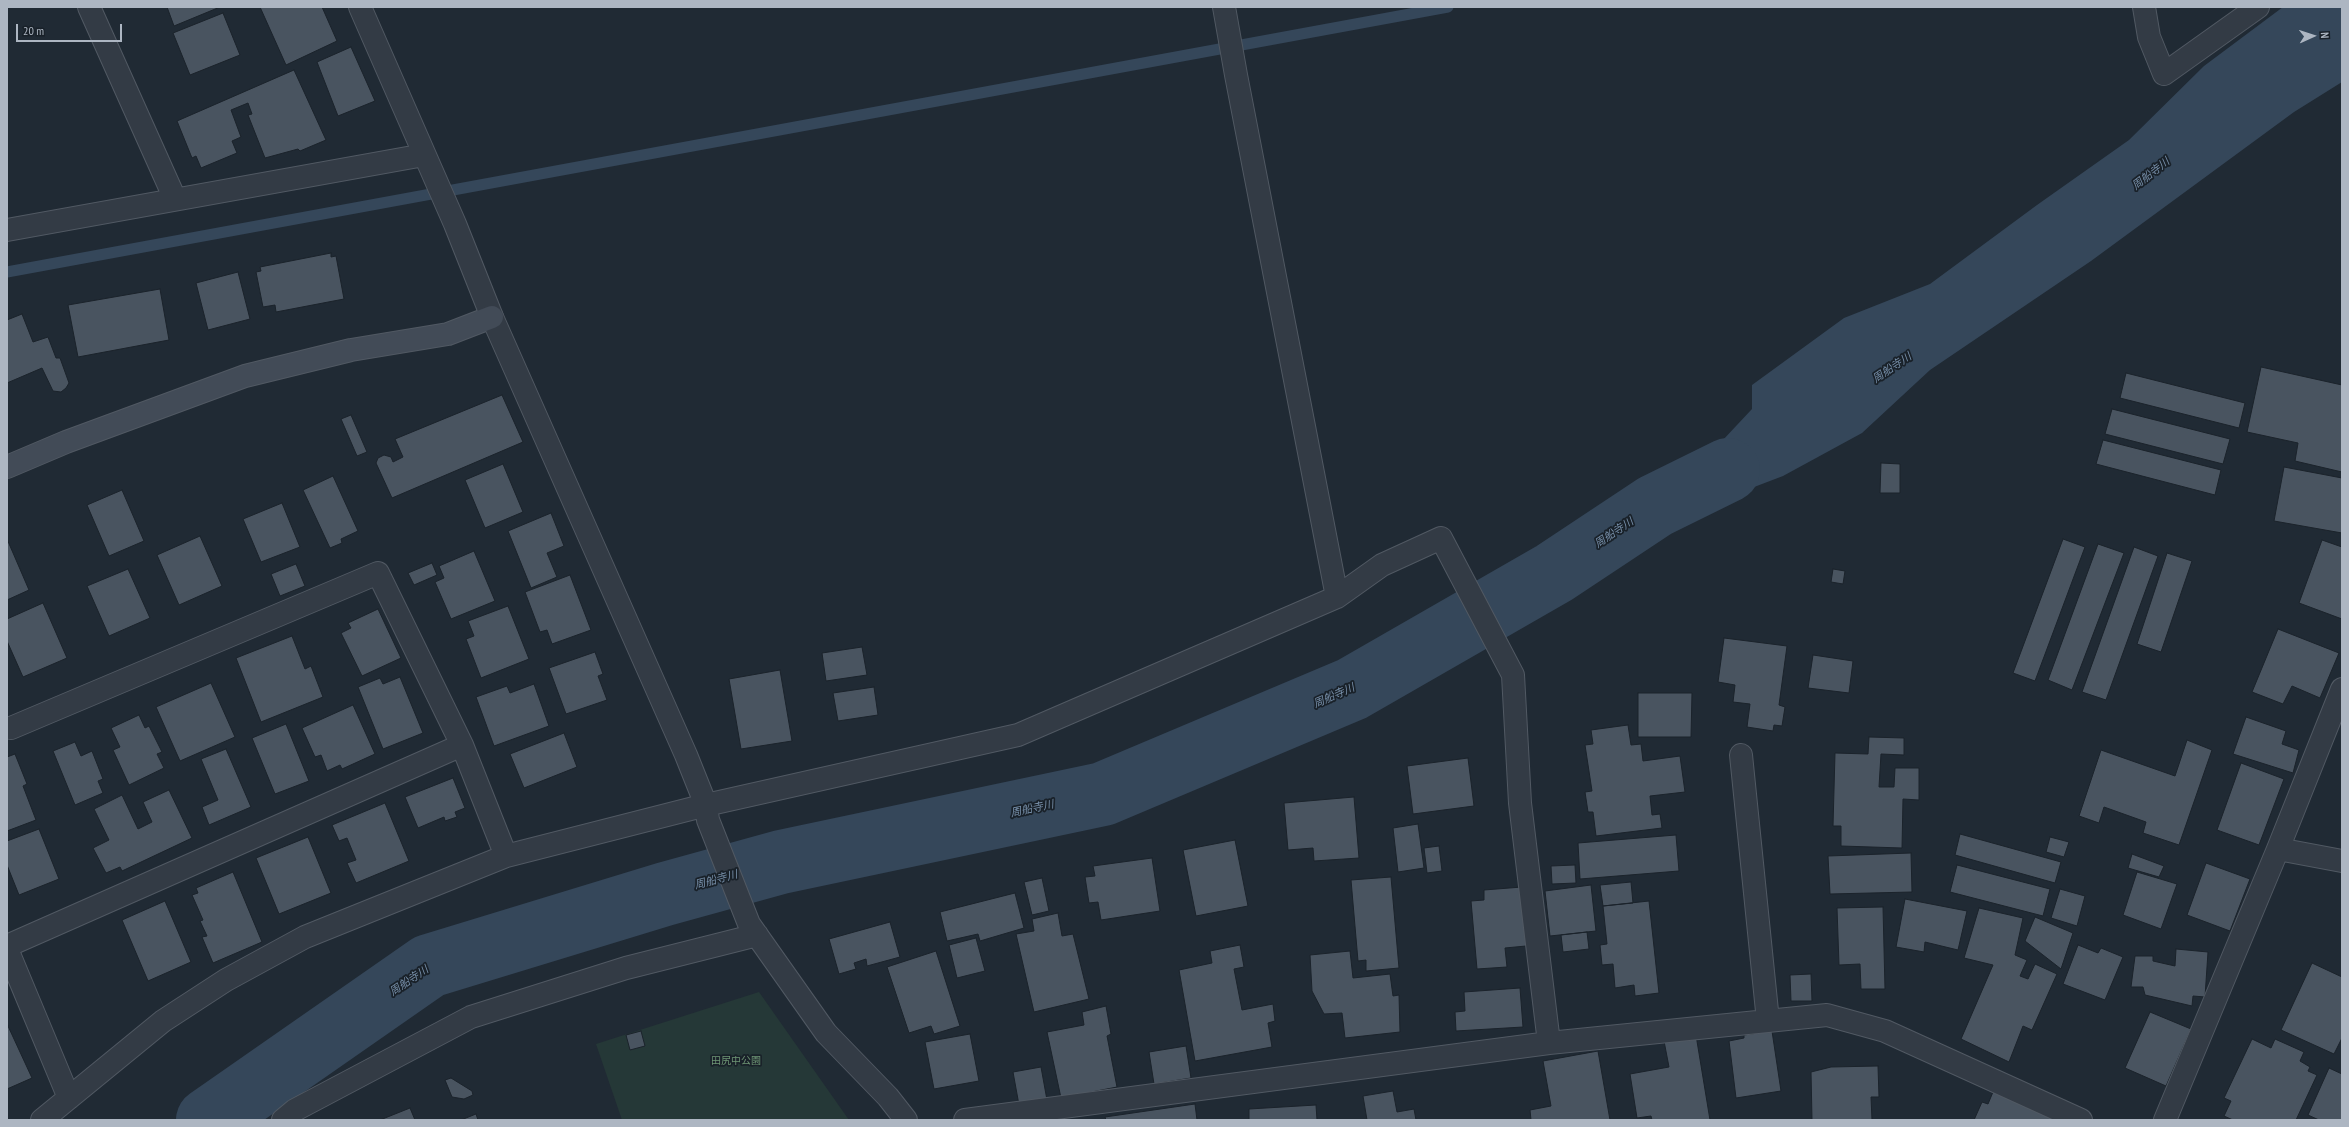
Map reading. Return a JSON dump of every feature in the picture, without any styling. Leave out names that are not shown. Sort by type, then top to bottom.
[{"type":"street","points":[[89,7],[175,199]]},
{"type":"street","points":[[360,7],[454,224],[492,317],[686,755],[753,930],[826,1033],[888,1097],[906,1120]]},
{"type":"street","points":[[1224,7],[1338,597]]},
{"type":"street","points":[[2144,7],[2149,37],[2164,74],[2258,7]]},
{"type":"street","points":[[7,230],[424,155]]},
{"type":"street","points":[[7,467],[66,442],[245,376],[351,350],[448,334],[492,317]]},
{"type":"street","points":[[42,1120],[163,1021],[226,980],[305,937],[506,856],[707,813],[1018,736],[1338,597],[1382,565],[1441,538],[1513,675],[1520,803],[1549,1043]]},
{"type":"street","points":[[8,726],[378,573],[462,745],[506,856]]},
{"type":"street","points":[[2165,1120],[2278,849],[2342,689]]},
{"type":"street","points":[[7,946],[462,745]]},
{"type":"street","points":[[1741,755],[1768,1021]]},
{"type":"street","points":[[2278,849],[2342,861]]},
{"type":"street","points":[[284,1120],[295,1110],[471,1017],[753,930]]},
{"type":"street","points":[[7,949],[69,1098]]},
{"type":"street","points":[[965,1120],[1549,1043],[1827,1015],[1885,1031],[2082,1120]]},
{"type":"green space","name":"田尻中公園","points":[[759,992],[849,1120],[622,1120],[596,1044]]},
{"type":"water","points":[[2283,7],[2342,7],[2342,82],[2294,112],[2091,261],[1930,370],[1862,433],[1783,476],[1665,521],[1636,498],[1707,457],[1752,409],[1752,385],[1844,318],[1930,284],[2037,205],[2129,140],[2204,66]]},
{"type":"building","points":[[167,7],[220,7],[174,26]]},
{"type":"building","points":[[260,7],[322,7],[337,41],[286,65]]},
{"type":"building","points":[[223,13],[240,55],[190,75],[173,33]]},
{"type":"building","points":[[351,47],[375,101],[338,116],[317,62]]},
{"type":"building","points":[[294,70],[326,140],[300,151],[298,149],[265,158],[248,115],[252,114],[248,103],[231,110],[241,137],[232,141],[237,153],[201,168],[196,156],[192,158],[177,121]]},
{"type":"building","points":[[331,253],[331,257],[336,256],[344,299],[276,312],[275,305],[263,307],[256,272],[261,271],[260,267]]},
{"type":"building","points":[[238,272],[250,319],[208,330],[196,283]]},
{"type":"building","points":[[160,289],[169,340],[78,357],[68,305]]},
{"type":"building","points":[[22,314],[33,342],[48,337],[56,358],[60,358],[69,383],[61,392],[53,391],[42,368],[7,383],[7,320]]},
{"type":"building","points":[[2261,367],[2342,385],[2342,472],[2295,461],[2298,443],[2247,432]]},
{"type":"building","points":[[2126,373],[2245,403],[2239,428],[2120,398]]},
{"type":"building","points":[[502,395],[523,442],[392,498],[376,463],[378,458],[384,455],[391,457],[393,462],[403,457],[395,439]]},
{"type":"building","points":[[2112,409],[2230,439],[2223,464],[2105,434]]},
{"type":"building","points":[[351,415],[367,452],[357,456],[341,419]]},
{"type":"building","points":[[2103,440],[2221,470],[2215,495],[2096,464]]},
{"type":"building","points":[[1881,463],[1900,464],[1900,493],[1880,493]]},
{"type":"building","points":[[503,464],[523,512],[485,528],[465,480]]},
{"type":"building","points":[[2284,467],[2342,478],[2342,533],[2274,521]]},
{"type":"building","points":[[333,476],[358,531],[341,539],[342,543],[330,548],[303,490]]},
{"type":"building","points":[[122,490],[144,541],[109,556],[87,505]]},
{"type":"building","points":[[282,503],[300,547],[261,562],[243,519]]},
{"type":"building","points":[[551,513],[564,546],[547,553],[557,577],[531,588],[508,531]]},
{"type":"building","points":[[200,536],[222,586],[179,605],[157,555]]},
{"type":"building","points":[[7,539],[29,590],[7,600]]},
{"type":"building","points":[[2063,539],[2085,547],[2035,681],[2013,673]]},
{"type":"building","points":[[2322,540],[2342,547],[2342,619],[2299,603]]},
{"type":"building","points":[[2098,544],[2124,553],[2072,690],[2048,680]]},
{"type":"building","points":[[2134,547],[2158,556],[2106,700],[2082,692]]},
{"type":"building","points":[[474,551],[495,601],[451,619],[435,582],[444,578],[439,566]]},
{"type":"building","points":[[2167,553],[2192,561],[2161,652],[2137,644]]},
{"type":"building","points":[[432,563],[437,575],[414,585],[408,573]]},
{"type":"building","points":[[296,564],[305,586],[280,596],[271,574]]},
{"type":"building","points":[[128,569],[150,618],[109,636],[87,586]]},
{"type":"building","points":[[1833,569],[1845,571],[1843,584],[1831,582]]},
{"type":"building","points":[[570,575],[591,630],[552,644],[547,630],[540,632],[525,592]]},
{"type":"building","points":[[43,603],[67,658],[23,677],[7,641],[7,619]]},
{"type":"building","points":[[508,606],[529,659],[481,678],[466,639],[474,636],[468,621]]},
{"type":"building","points":[[378,609],[401,658],[362,676],[341,633],[351,628],[348,623]]},
{"type":"building","points":[[2278,629],[2339,653],[2320,698],[2292,686],[2283,704],[2252,692]]},
{"type":"building","points":[[292,636],[305,669],[311,666],[323,697],[261,722],[236,658]]},
{"type":"building","points":[[1724,638],[1787,646],[1779,705],[1785,707],[1782,726],[1774,725],[1773,731],[1747,727],[1750,704],[1733,702],[1735,685],[1718,682]]},
{"type":"building","points":[[862,647],[867,675],[826,681],[822,653]]},
{"type":"building","points":[[595,652],[603,674],[598,676],[607,700],[566,714],[549,668]]},
{"type":"building","points":[[1813,655],[1853,661],[1849,693],[1808,688]]},
{"type":"building","points":[[780,670],[792,741],[741,749],[729,679]]},
{"type":"building","points":[[400,677],[423,733],[383,749],[358,687],[380,678],[383,684]]},
{"type":"building","points":[[211,683],[235,737],[180,761],[156,707]]},
{"type":"building","points":[[534,684],[549,726],[494,746],[476,697],[507,686],[510,693]]},
{"type":"building","points":[[874,687],[878,715],[838,721],[833,693]]},
{"type":"building","points":[[1638,693],[1692,693],[1691,737],[1638,737]]},
{"type":"building","points":[[353,705],[375,754],[342,769],[340,765],[327,771],[321,755],[315,757],[302,728]]},
{"type":"building","points":[[139,715],[145,728],[149,726],[162,752],[157,754],[164,768],[129,785],[113,750],[120,747],[111,728]]},
{"type":"building","points":[[2246,717],[2286,731],[2282,744],[2299,750],[2293,773],[2233,754]]},
{"type":"building","points":[[286,724],[309,781],[275,794],[252,738]]},
{"type":"building","points":[[1628,725],[1631,745],[1641,744],[1643,761],[1680,756],[1685,792],[1650,796],[1652,815],[1660,814],[1662,828],[1596,836],[1593,812],[1588,812],[1585,792],[1592,791],[1585,745],[1593,744],[1591,730]]},
{"type":"building","points":[[564,733],[577,767],[524,788],[510,754]]},
{"type":"building","points":[[1869,737],[1904,738],[1904,755],[1881,754],[1879,787],[1894,787],[1895,768],[1919,768],[1919,800],[1903,799],[1902,848],[1841,846],[1841,826],[1833,826],[1835,753],[1868,754]]},
{"type":"building","points":[[2187,740],[2212,750],[2179,845],[2143,833],[2146,822],[2104,807],[2099,823],[2079,816],[2101,750],[2175,776]]},
{"type":"building","points":[[75,742],[81,756],[92,751],[103,779],[98,781],[103,793],[75,805],[53,751]]},
{"type":"building","points":[[226,749],[251,807],[209,825],[202,807],[218,800],[201,759]]},
{"type":"building","points":[[15,754],[27,784],[23,786],[36,820],[7,831],[7,757]]},
{"type":"building","points":[[1468,758],[1474,806],[1413,814],[1407,766]]},
{"type":"building","points":[[2241,763],[2284,779],[2259,845],[2217,830]]},
{"type":"building","points":[[453,778],[465,808],[455,812],[457,817],[445,821],[444,817],[418,828],[405,797]]},
{"type":"building","points":[[169,790],[192,838],[122,871],[120,867],[106,873],[93,848],[109,840],[94,809],[122,795],[138,829],[152,822],[143,802]]},
{"type":"building","points":[[1354,797],[1359,858],[1314,861],[1313,848],[1288,850],[1284,803]]},
{"type":"building","points":[[385,803],[409,861],[356,883],[347,863],[356,860],[347,838],[339,841],[332,825]]},
{"type":"building","points":[[1418,824],[1424,868],[1398,872],[1393,828]]},
{"type":"building","points":[[39,829],[59,879],[19,895],[7,865],[7,841]]},
{"type":"building","points":[[1960,834],[2061,862],[2055,883],[1955,855]]},
{"type":"building","points":[[1676,835],[1679,871],[1580,879],[1578,843]]},
{"type":"building","points":[[308,837],[331,893],[279,914],[256,858]]},
{"type":"building","points":[[2050,837],[2069,842],[2064,857],[2046,852]]},
{"type":"building","points":[[1235,840],[1248,906],[1196,916],[1183,850]]},
{"type":"building","points":[[1439,846],[1442,871],[1427,873],[1424,848]]},
{"type":"building","points":[[1911,853],[1912,892],[1830,894],[1828,856]]},
{"type":"building","points":[[2132,854],[2164,866],[2159,877],[2128,868]]},
{"type":"building","points":[[1152,858],[1160,911],[1101,920],[1098,902],[1089,903],[1085,877],[1095,876],[1093,866]]},
{"type":"building","points":[[2206,863],[2250,879],[2230,931],[2187,915]]},
{"type":"building","points":[[1575,865],[1576,883],[1552,884],[1551,866]]},
{"type":"building","points":[[1957,865],[2050,889],[2043,916],[1950,892]]},
{"type":"building","points":[[233,872],[262,942],[213,963],[202,937],[207,936],[200,921],[203,920],[192,895],[198,893],[196,888]]},
{"type":"building","points":[[2137,872],[2177,884],[2161,929],[2123,915]]},
{"type":"building","points":[[1391,877],[1399,968],[1366,971],[1366,960],[1358,961],[1351,880]]},
{"type":"building","points":[[1042,878],[1049,911],[1032,915],[1024,882]]},
{"type":"building","points":[[1631,882],[1633,903],[1603,906],[1600,885]]},
{"type":"building","points":[[1591,885],[1596,931],[1550,936],[1545,891]]},
{"type":"building","points":[[1522,887],[1526,946],[1505,948],[1507,967],[1477,969],[1471,901],[1484,900],[1484,890]]},
{"type":"building","points":[[2060,889],[2085,896],[2077,926],[2051,918]]},
{"type":"building","points":[[1015,893],[1024,928],[980,941],[978,934],[947,941],[940,912]]},
{"type":"building","points":[[1905,899],[1967,911],[1958,950],[1925,942],[1924,952],[1896,947]]},
{"type":"building","points":[[165,901],[191,962],[148,981],[122,920]]},
{"type":"building","points":[[1649,901],[1659,993],[1635,996],[1634,985],[1615,988],[1613,964],[1602,965],[1600,945],[1607,944],[1603,906]]},
{"type":"building","points":[[1883,907],[1885,989],[1861,989],[1860,964],[1839,965],[1837,908]]},
{"type":"building","points":[[1979,908],[2023,918],[2015,955],[2027,960],[2020,976],[2028,979],[2035,964],[2057,974],[2032,1030],[2023,1026],[2009,1062],[1961,1039],[1993,965],[1964,958]]},
{"type":"building","points":[[1058,913],[1062,936],[1073,934],[1089,999],[1034,1012],[1016,934],[1034,931],[1032,919]]},
{"type":"building","points":[[2035,917],[2073,933],[2061,969],[2025,941]]},
{"type":"building","points":[[890,922],[900,957],[867,966],[866,959],[854,963],[856,969],[839,974],[829,939]]},
{"type":"building","points":[[1587,932],[1589,949],[1563,952],[1561,935]]},
{"type":"building","points":[[976,938],[985,971],[957,978],[949,945]]},
{"type":"building","points":[[1240,945],[1244,967],[1234,969],[1242,1010],[1273,1004],[1275,1021],[1268,1023],[1272,1047],[1195,1061],[1179,970],[1212,963],[1210,951]]},
{"type":"building","points":[[2078,945],[2098,953],[2101,948],[2123,957],[2105,1000],[2063,984]]},
{"type":"building","points":[[2176,949],[2208,952],[2205,997],[2193,996],[2192,1006],[2145,995],[2143,987],[2131,987],[2135,956],[2153,956],[2153,961],[2175,966]]},
{"type":"building","points":[[936,951],[960,1026],[934,1034],[931,1026],[909,1033],[887,967]]},
{"type":"building","points":[[1350,951],[1353,978],[1390,974],[1393,996],[1399,995],[1400,1032],[1345,1038],[1342,1013],[1324,1014],[1312,991],[1310,955]]},
{"type":"building","points":[[2312,963],[2342,977],[2342,1038],[2334,1054],[2281,1030]]},
{"type":"building","points":[[1811,974],[1812,1001],[1791,1001],[1790,975]]},
{"type":"building","points":[[1520,988],[1523,1027],[1456,1031],[1455,1012],[1465,1011],[1464,992]]},
{"type":"building","points":[[1106,1006],[1111,1034],[1107,1036],[1117,1087],[1061,1098],[1047,1032],[1084,1025],[1082,1012]]},
{"type":"building","points":[[2150,1012],[2191,1029],[2166,1086],[2125,1068]]},
{"type":"building","points":[[8,1026],[32,1078],[7,1089],[7,1027]]},
{"type":"building","points":[[641,1031],[645,1046],[630,1050],[626,1035]]},
{"type":"building","points":[[1772,1031],[1781,1091],[1736,1098],[1729,1041],[1744,1038],[1744,1035]]},
{"type":"building","points":[[970,1034],[979,1081],[934,1089],[925,1042]]},
{"type":"building","points":[[1696,1035],[1710,1120],[1652,1120],[1651,1116],[1637,1118],[1630,1074],[1669,1067],[1664,1041]]},
{"type":"building","points":[[2252,1039],[2271,1048],[2275,1039],[2304,1052],[2300,1061],[2310,1067],[2308,1071],[2317,1075],[2296,1120],[2233,1120],[2224,1116],[2231,1101],[2224,1098]]},
{"type":"building","points":[[1186,1046],[1191,1078],[1154,1084],[1149,1052]]},
{"type":"building","points":[[1598,1051],[1610,1120],[1531,1120],[1530,1110],[1551,1106],[1543,1061]]},
{"type":"building","points":[[1878,1066],[1879,1097],[1871,1097],[1872,1120],[1812,1120],[1811,1072],[1831,1067]]},
{"type":"building","points":[[1041,1067],[1047,1100],[1019,1105],[1013,1072]]},
{"type":"building","points":[[2329,1068],[2342,1074],[2342,1120],[2319,1120],[2308,1115]]},
{"type":"building","points":[[451,1078],[472,1091],[473,1095],[464,1099],[452,1097],[445,1080]]},
{"type":"building","points":[[1393,1091],[1397,1112],[1414,1109],[1416,1120],[1367,1120],[1363,1096]]},
{"type":"building","points":[[1993,1092],[2055,1119],[1974,1120],[1982,1102],[1988,1104]]},
{"type":"building","points":[[1195,1104],[1197,1120],[1106,1120],[1105,1117]]},
{"type":"building","points":[[1316,1105],[1317,1120],[1249,1120],[1249,1109]]},
{"type":"building","points":[[410,1108],[415,1120],[380,1120]]},
{"type":"building","points":[[476,1114],[478,1120],[461,1120]]},
{"type":"waterway","points":[[7,272],[1448,7]]},
{"type":"waterway","name":"周船寺川","points":[[208,1120],[429,966],[665,894],[781,862],[1103,794],[1352,689],[1554,573],[1655,506],[1728,470]]}]
